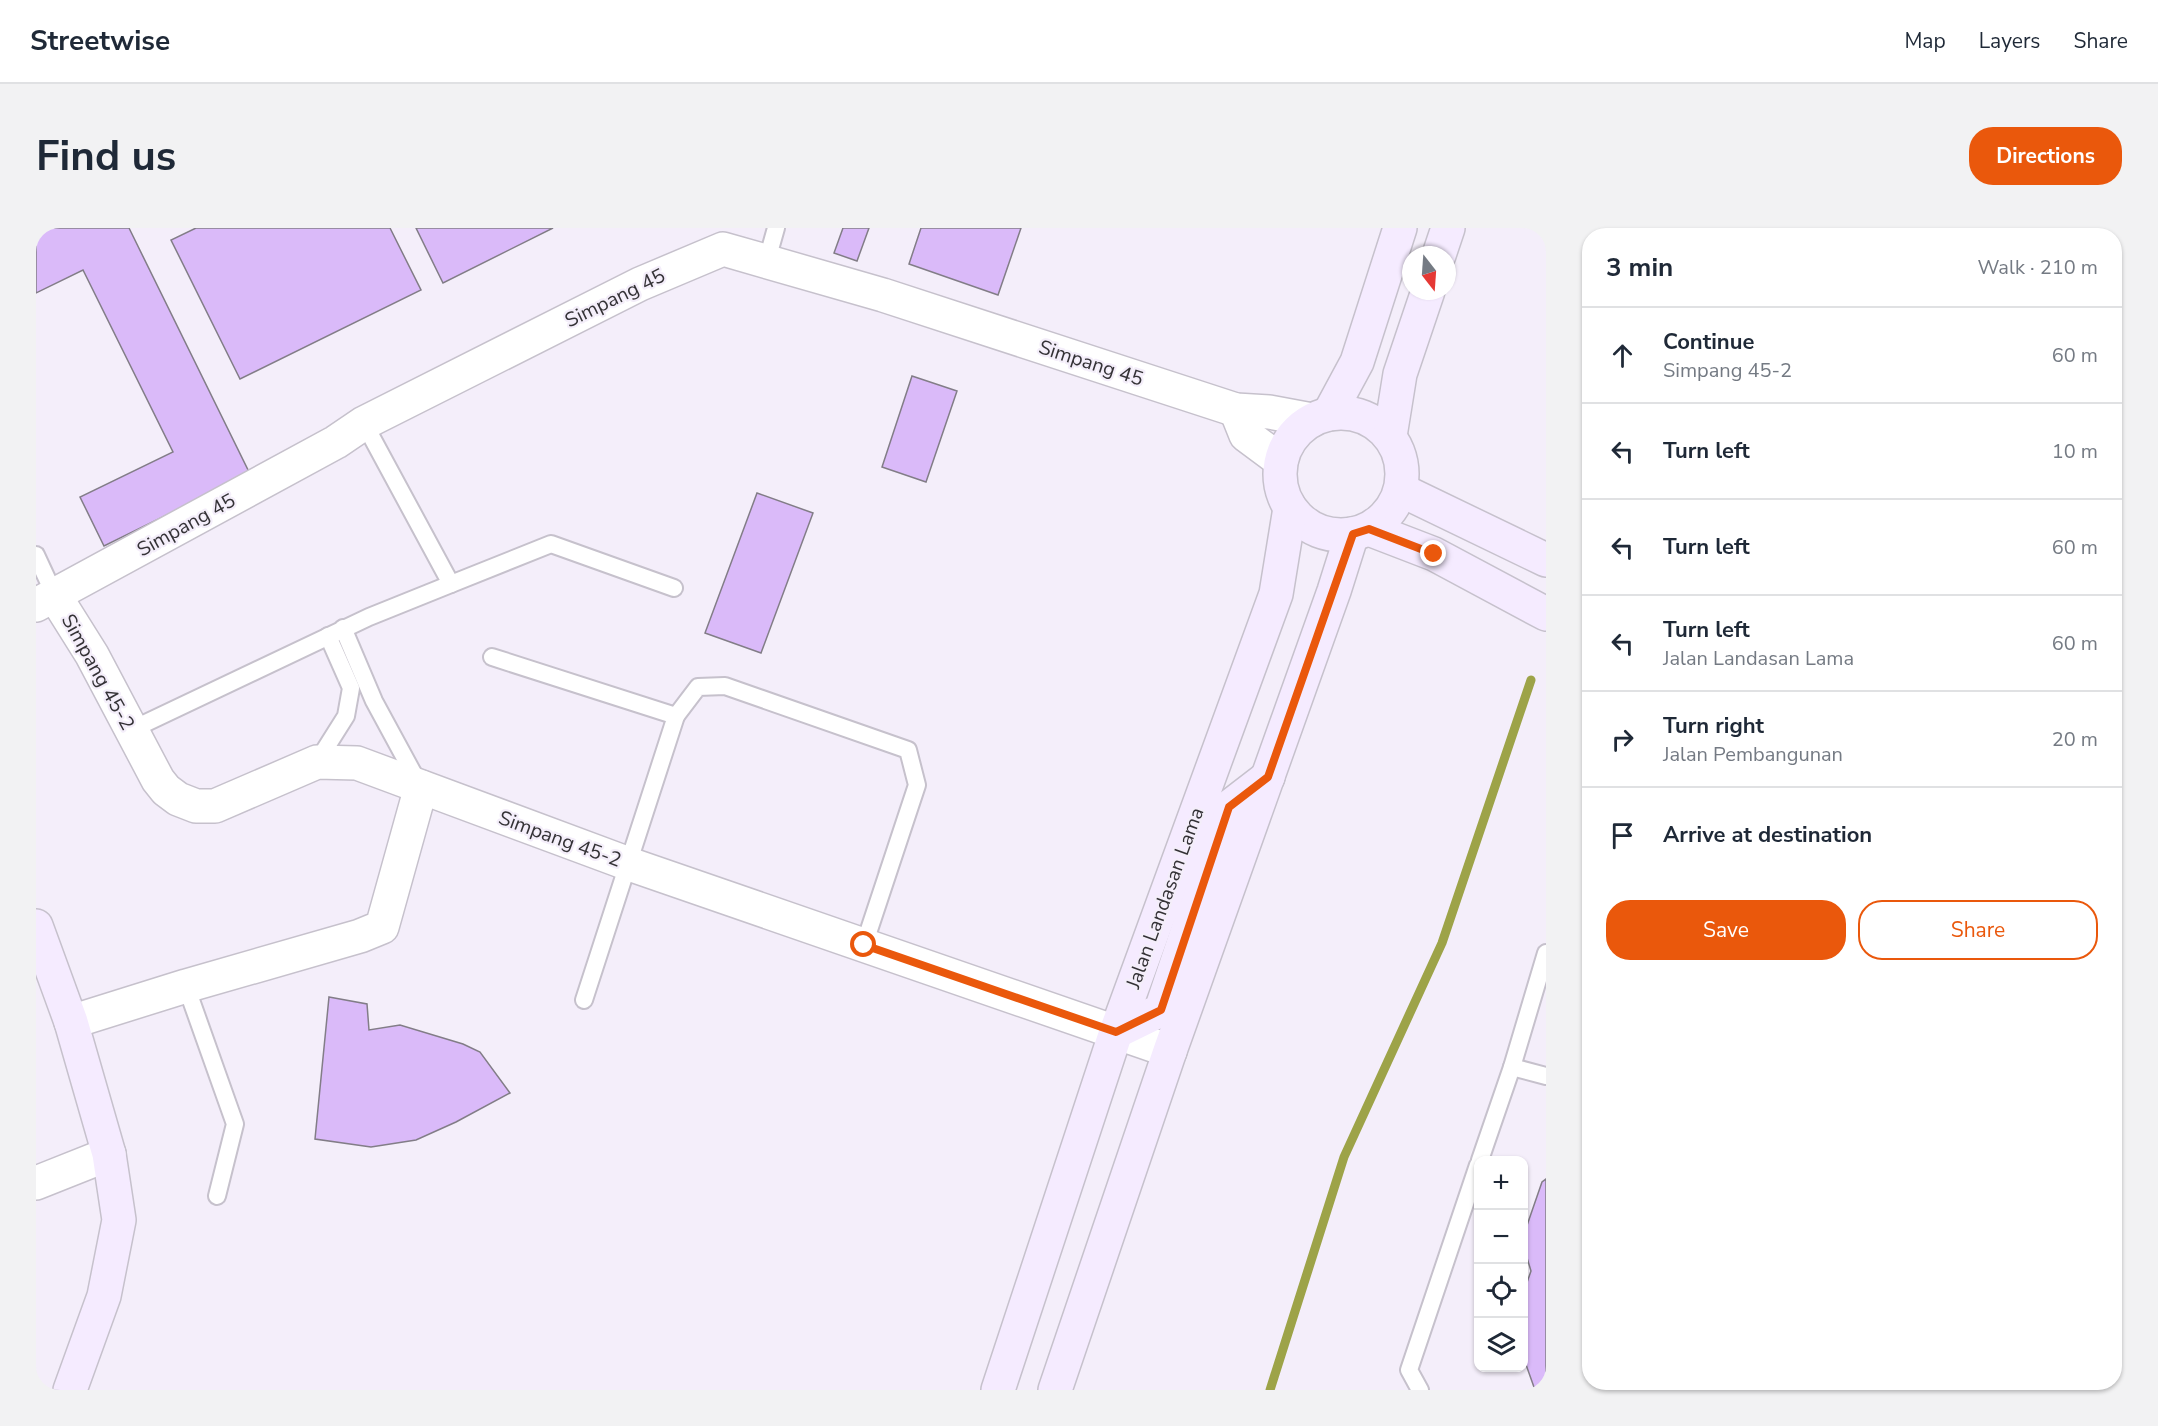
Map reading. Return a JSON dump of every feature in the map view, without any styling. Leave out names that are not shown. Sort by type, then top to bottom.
[{"type":"main road","points":[[1321,417],[1357,362],[1400,228]]},
{"type":"main road","points":[[1442,246],[1448,228]]},
{"type":"main road","points":[[1390,436],[1400,374],[1425,300]]},
{"type":"main road","points":[[1055,1390],[1170,1052],[1268,777],[1361,532],[1383,519],[1394,506],[1401,490],[1403,472],[1399,453],[1390,436],[1378,424],[1363,417],[1346,413],[1321,417],[1298,431],[1288,444],[1281,461],[1280,477],[1283,493],[1290,508],[1302,522],[1317,531],[1335,535],[1361,532],[1434,554],[1546,614]]},
{"type":"main road","points":[[1401,490],[1546,560]]},
{"type":"main road","name":"Jalan Landasan Lama","points":[[998,1390],[1116,1032],[1276,594],[1290,508]]},
{"type":"main road","points":[[1116,1032],[1161,1010],[1229,807],[1268,777]]},
{"type":"main road","points":[[36,926],[71,1022],[109,1154],[119,1220],[104,1296],[70,1390]]},
{"type":"street","name":"Simpang 45","points":[[45,601],[336,442],[364,423],[640,284],[723,249],[883,295],[1236,410],[1321,417]]},
{"type":"street","points":[[1236,410],[1246,435],[1281,461]]},
{"type":"street","name":"Simpang 45-2","points":[[45,601],[92,655],[158,780],[178,799],[196,806],[215,806],[317,762],[357,763],[628,864],[1170,1052]]},
{"type":"street","points":[[71,1022],[360,936],[382,927],[421,787]]},
{"type":"street","points":[[36,1183],[109,1154]]},
{"type":"lane","points":[[767,260],[776,228]]},
{"type":"lane","points":[[364,423],[451,584]]},
{"type":"lane","points":[[131,730],[344,628],[551,544],[674,588]]},
{"type":"lane","points":[[36,555],[45,601]]},
{"type":"lane","points":[[344,628],[374,701],[421,787]]},
{"type":"lane","points":[[317,762],[346,716],[351,688],[328,636]]},
{"type":"lane","points":[[492,657],[676,717]]},
{"type":"lane","points":[[584,1000],[676,717],[698,687],[725,686],[908,750],[917,785],[864,945]]},
{"type":"lane","points":[[1482,1156],[1512,1067],[1546,953]]},
{"type":"lane","points":[[186,986],[235,1124],[217,1196]]},
{"type":"lane","points":[[1512,1067],[1546,1076]]},
{"type":"lane","points":[[1419,1390],[1409,1370],[1474,1180]]},
{"type":"building","points":[[36,228],[129,228],[250,474],[104,546],[80,497],[173,452],[83,270],[36,293]]},
{"type":"building","points":[[196,228],[390,228],[421,290],[240,379],[171,240]]},
{"type":"building","points":[[416,228],[553,228],[443,283]]},
{"type":"building","points":[[843,228],[869,228],[857,261],[834,253]]},
{"type":"building","points":[[921,228],[1021,228],[998,295],[909,264]]},
{"type":"building","points":[[912,376],[957,391],[926,482],[882,467]]},
{"type":"building","points":[[757,493],[813,513],[761,653],[705,633]]},
{"type":"building","points":[[329,997],[367,1004],[369,1030],[400,1025],[463,1044],[480,1052],[510,1093],[416,1140],[371,1147],[315,1139]]},
{"type":"building","points":[[1546,1179],[1546,1390],[1535,1390],[1528,1370],[1528,1280],[1531,1271],[1528,1261],[1528,1222],[1542,1182]]},
{"type":"waterway","points":[[1270,1390],[1344,1157],[1442,943],[1531,680]]},
{"type":"route","points":[[864,945],[1116,1032],[1161,1010],[1229,807],[1268,777],[1353,534],[1369,529],[1434,554]]}]
